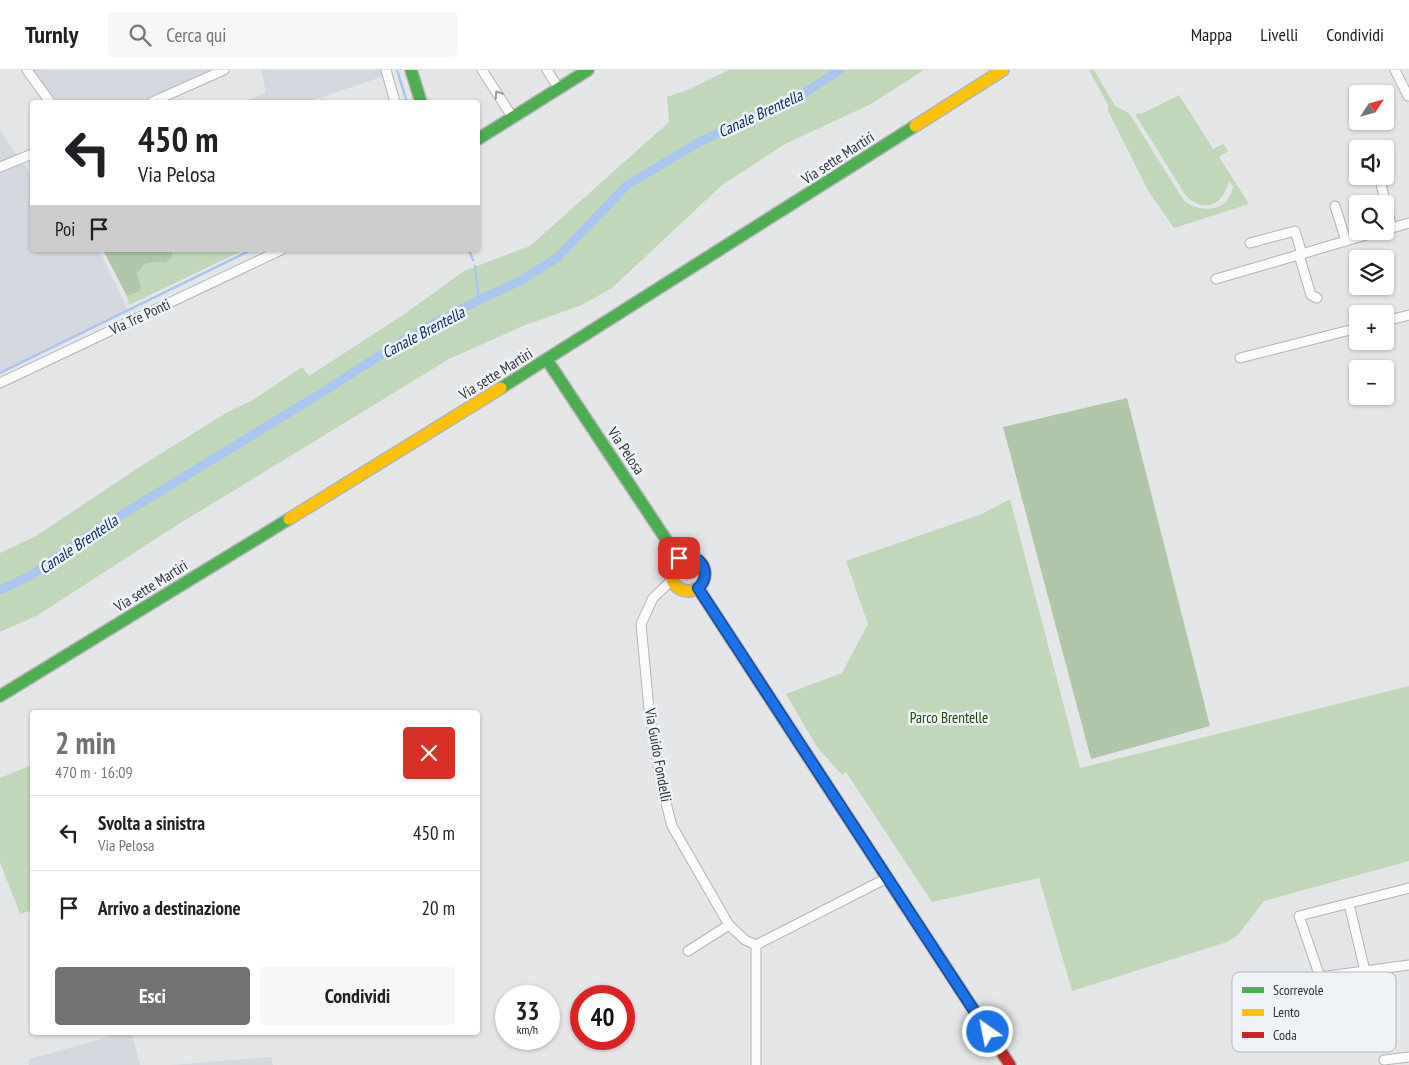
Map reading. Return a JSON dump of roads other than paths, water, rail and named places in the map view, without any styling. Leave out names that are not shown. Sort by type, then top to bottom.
[{"type":"main road","points":[[411,70],[420,100]]},
{"type":"main road","points":[[480,138],[588,70]]},
{"type":"main road","name":"Via sette Martiri","points":[[0,696],[548,360],[1003,70]]},
{"type":"main road","points":[[480,142],[493,131]]},
{"type":"main road","name":"Via Pelosa","points":[[548,360],[679,558]]},
{"type":"main road","points":[[686,556],[694,557],[702,564],[705,575],[703,582],[698,588],[689,591],[684,590],[679,588],[672,580],[671,570],[679,558],[686,556]]},
{"type":"main road","points":[[698,588],[1010,1065]]},
{"type":"street","points":[[27,70],[49,100]]},
{"type":"street","points":[[156,100],[224,70]]},
{"type":"street","points":[[386,70],[395,100]]},
{"type":"street","points":[[482,70],[513,118]]},
{"type":"street","points":[[547,70],[559,89]]},
{"type":"street","points":[[1395,70],[1408,96]]},
{"type":"street","points":[[0,167],[30,155]]},
{"type":"street","points":[[1335,206],[1346,241]]},
{"type":"street","points":[[1394,228],[1409,223]]},
{"type":"street","points":[[1250,243],[1295,232],[1311,295],[1317,298]]},
{"type":"street","points":[[1216,279],[1349,240]]},
{"type":"street","name":"Via Tre Ponti","points":[[0,384],[277,252]]},
{"type":"street","points":[[1394,319],[1409,315]]},
{"type":"street","points":[[1240,358],[1349,330]]},
{"type":"street","name":"Via Guido Fondelli","points":[[672,580],[653,598],[641,624],[649,709],[661,784],[672,826],[729,926],[745,940],[756,945]]},
{"type":"street","points":[[756,1065],[756,945],[887,878]]},
{"type":"street","points":[[1318,972],[1299,916],[1409,888]]},
{"type":"street","points":[[1349,904],[1365,970]]},
{"type":"street","points":[[688,951],[729,926]]},
{"type":"street","points":[[1352,972],[1409,964]]},
{"type":"street","points":[[1384,1060],[1409,1057]]},
{"type":"waterway","points":[[397,70],[406,100]]},
{"type":"waterway","name":"Canale Brentella","points":[[0,590],[30,576],[92,533],[318,395],[412,335],[520,281],[557,258],[627,185],[701,141],[798,97],[840,70]]},
{"type":"waterway","points":[[0,373],[247,252]]},
{"type":"waterway","points":[[470,252],[473,260]]},
{"type":"waterway","points":[[475,266],[479,300]]},
{"type":"park label","name":"Parco Brentelle","points":[[949,718]]}]
